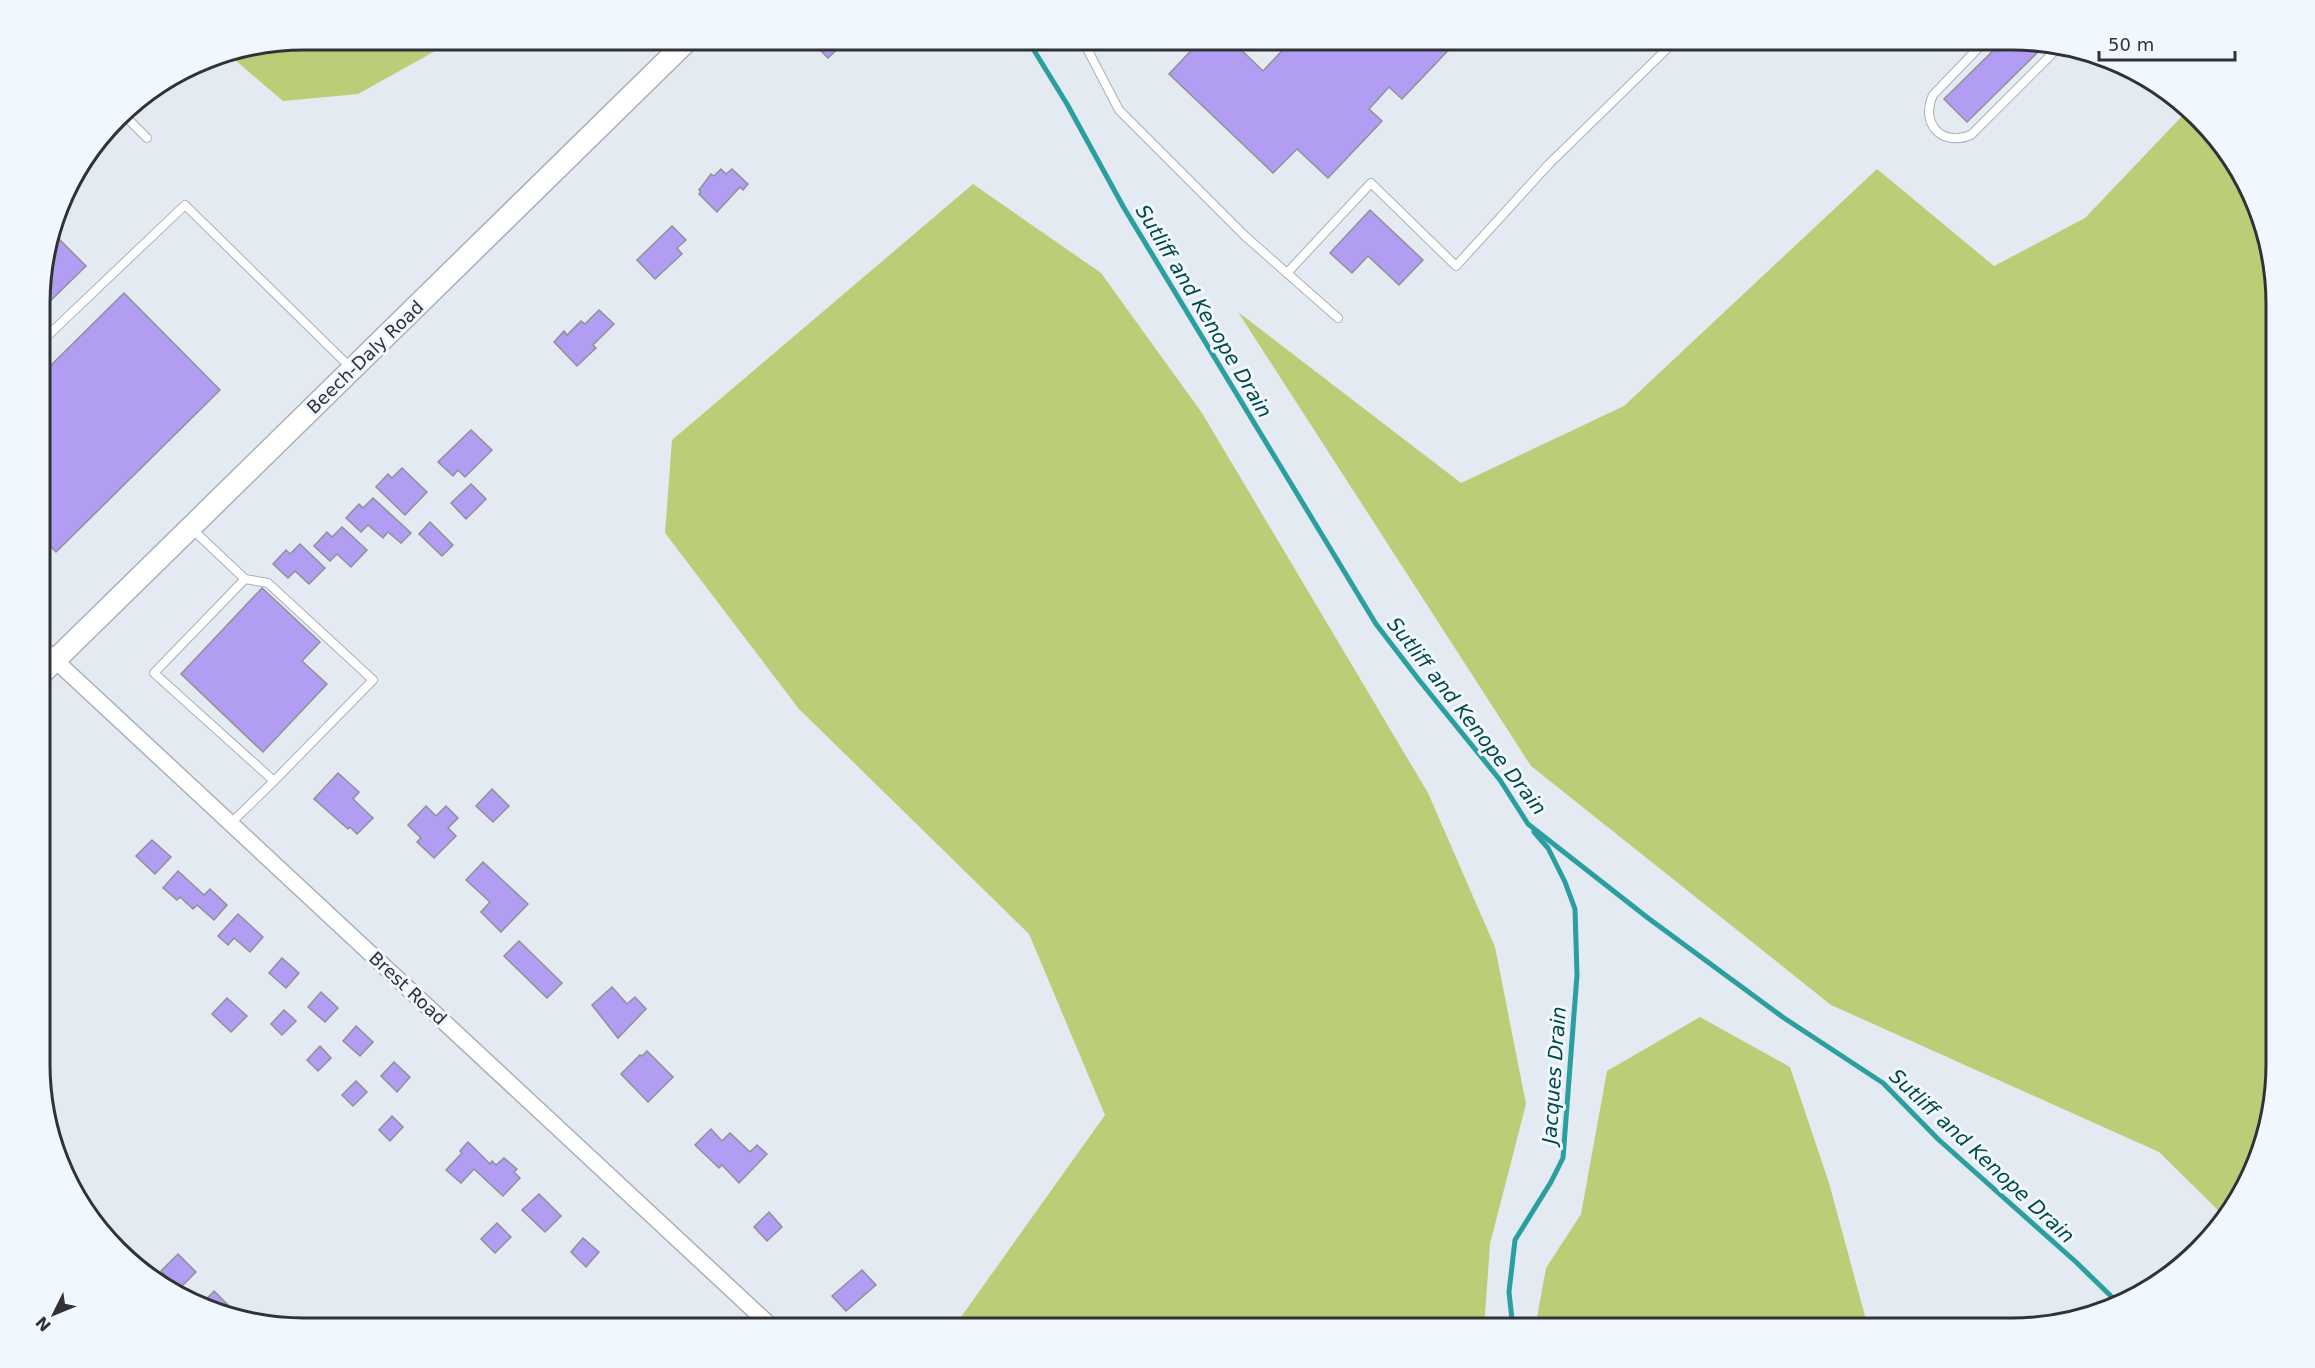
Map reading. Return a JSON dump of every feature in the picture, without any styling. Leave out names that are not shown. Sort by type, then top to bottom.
[{"type":"street","name":"Beech-Daly Road","points":[[50,657],[190,528],[678,50]]},
{"type":"street","name":"Brest Road","points":[[50,665],[231,823],[762,1318]]},
{"type":"lane","points":[[1088,50],[1119,110],[1245,236],[1338,318]]},
{"type":"lane","points":[[1287,273],[1371,183],[1456,266],[1550,164],[1666,50]]},
{"type":"lane","points":[[1977,50],[1934,95],[1928,106],[1929,119],[1937,131],[1947,138],[1960,139],[1971,135],[2053,53]]},
{"type":"lane","points":[[128,120],[147,138]]},
{"type":"lane","points":[[50,333],[185,205],[352,369]]},
{"type":"lane","points":[[190,528],[245,579],[268,583],[373,680],[231,823]]},
{"type":"lane","points":[[245,579],[154,673],[274,781]]},
{"type":"green space","points":[[287,50],[437,50],[358,94],[283,101],[234,59]]},
{"type":"green space","points":[[2183,116],[2203,136],[2231,176],[2246,206],[2261,254],[2266,303],[2266,1065],[2261,1114],[2252,1146],[2239,1177],[2219,1211],[2159,1152],[1831,1005],[1531,766],[1238,312],[1461,483],[1624,406],[1877,169],[1994,266],[2085,218]]},
{"type":"green space","points":[[973,184],[1101,273],[1202,413],[1428,793],[1495,947],[1526,1104],[1490,1244],[1485,1318],[961,1318],[1105,1115],[1029,934],[799,709],[665,533],[672,440]]},
{"type":"green space","points":[[1700,1017],[1790,1067],[1829,1183],[1865,1316],[1868,1318],[1537,1318],[1546,1268],[1581,1214],[1607,1071]]},
{"type":"building","points":[[820,50],[836,50],[828,58]]},
{"type":"building","points":[[1192,50],[1241,50],[1263,71],[1283,50],[1449,50],[1402,99],[1389,87],[1369,109],[1382,121],[1328,178],[1297,149],[1273,173],[1169,74]]},
{"type":"building","points":[[1994,50],[2039,51],[1967,122],[1944,99]]},
{"type":"building","points":[[721,169],[726,174],[732,169],[748,184],[743,190],[740,187],[717,212],[699,194],[701,192],[699,190],[711,174],[714,176]]},
{"type":"building","points":[[1370,210],[1423,260],[1399,285],[1368,256],[1352,273],[1330,253]]},
{"type":"building","points":[[672,226],[686,240],[677,248],[682,254],[655,279],[637,260]]},
{"type":"building","points":[[58,238],[86,266],[50,301],[54,254]]},
{"type":"building","points":[[124,293],[220,390],[56,552],[50,546],[50,366]]},
{"type":"building","points":[[599,310],[614,324],[593,345],[596,348],[577,366],[554,342],[564,331],[567,335],[581,321],[585,324]]},
{"type":"building","points":[[471,430],[492,450],[465,477],[458,470],[453,476],[438,462]]},
{"type":"building","points":[[402,468],[427,492],[405,515],[376,487],[388,474],[392,478]]},
{"type":"building","points":[[471,484],[486,499],[466,519],[451,503]]},
{"type":"building","points":[[373,498],[411,533],[401,543],[388,532],[383,538],[368,525],[361,532],[346,518],[359,504],[363,508]]},
{"type":"building","points":[[430,522],[453,545],[442,556],[419,534]]},
{"type":"building","points":[[342,527],[367,550],[351,567],[337,554],[330,561],[314,546],[327,532],[332,537]]},
{"type":"building","points":[[300,544],[325,568],[309,584],[295,571],[288,578],[273,564],[286,550],[290,554]]},
{"type":"building","points":[[262,588],[320,642],[302,661],[327,684],[263,752],[181,674]]},
{"type":"building","points":[[338,773],[359,792],[353,799],[373,818],[357,834],[350,827],[348,829],[314,799]]},
{"type":"building","points":[[492,789],[509,806],[493,822],[476,806]]},
{"type":"building","points":[[426,806],[436,816],[446,806],[458,818],[448,828],[456,836],[434,858],[417,842],[421,838],[408,825]]},
{"type":"building","points":[[152,840],[171,857],[155,874],[136,856]]},
{"type":"building","points":[[483,862],[528,904],[501,932],[481,912],[490,902],[466,880]]},
{"type":"building","points":[[178,871],[204,895],[210,889],[227,905],[214,920],[197,905],[193,909],[180,897],[177,900],[163,888]]},
{"type":"building","points":[[238,914],[263,937],[250,952],[234,938],[228,945],[218,936]]},
{"type":"building","points":[[519,941],[562,983],[547,998],[504,956]]},
{"type":"building","points":[[282,958],[299,973],[286,988],[269,973]]},
{"type":"building","points":[[612,987],[627,1004],[635,997],[646,1009],[618,1038],[592,1005]]},
{"type":"building","points":[[321,992],[338,1008],[325,1022],[308,1007]]},
{"type":"building","points":[[227,998],[247,1016],[231,1032],[212,1014]]},
{"type":"building","points":[[284,1010],[296,1021],[282,1035],[271,1024]]},
{"type":"building","points":[[356,1026],[373,1042],[360,1056],[343,1041]]},
{"type":"building","points":[[320,1046],[331,1058],[318,1071],[307,1060]]},
{"type":"building","points":[[647,1051],[673,1077],[648,1102],[621,1074]]},
{"type":"building","points":[[394,1062],[410,1077],[397,1092],[381,1076]]},
{"type":"building","points":[[356,1081],[367,1092],[353,1106],[342,1095]]},
{"type":"building","points":[[392,1116],[403,1127],[390,1141],[379,1130]]},
{"type":"building","points":[[711,1129],[722,1141],[730,1133],[750,1152],[757,1145],[767,1154],[739,1183],[722,1165],[719,1168],[695,1145]]},
{"type":"building","points":[[468,1142],[490,1164],[492,1161],[496,1165],[504,1158],[517,1169],[514,1172],[520,1178],[503,1196],[474,1169],[461,1183],[446,1170],[462,1153],[460,1151]]},
{"type":"building","points":[[539,1194],[561,1216],[545,1232],[522,1210]]},
{"type":"building","points":[[769,1212],[782,1227],[767,1241],[754,1227]]},
{"type":"building","points":[[497,1223],[511,1237],[495,1253],[481,1239]]},
{"type":"building","points":[[583,1238],[599,1252],[586,1267],[571,1252]]},
{"type":"building","points":[[178,1254],[196,1272],[181,1287],[161,1271]]},
{"type":"building","points":[[862,1270],[876,1285],[846,1311],[832,1296]]},
{"type":"building","points":[[214,1291],[231,1308],[222,1305],[206,1299]]},
{"type":"waterway","name":"Sutliff and Kenope Drain","points":[[1034,50],[1067,104],[1124,208],[1376,624],[1500,780],[1528,824],[1648,918],[1784,1018],[1883,1083],[1939,1140],[2076,1262],[2112,1297]]},
{"type":"waterway","name":"Jacques Drain","points":[[1512,1318],[1509,1292],[1515,1240],[1563,1158],[1577,975],[1575,909],[1548,848],[1534,832]]}]
